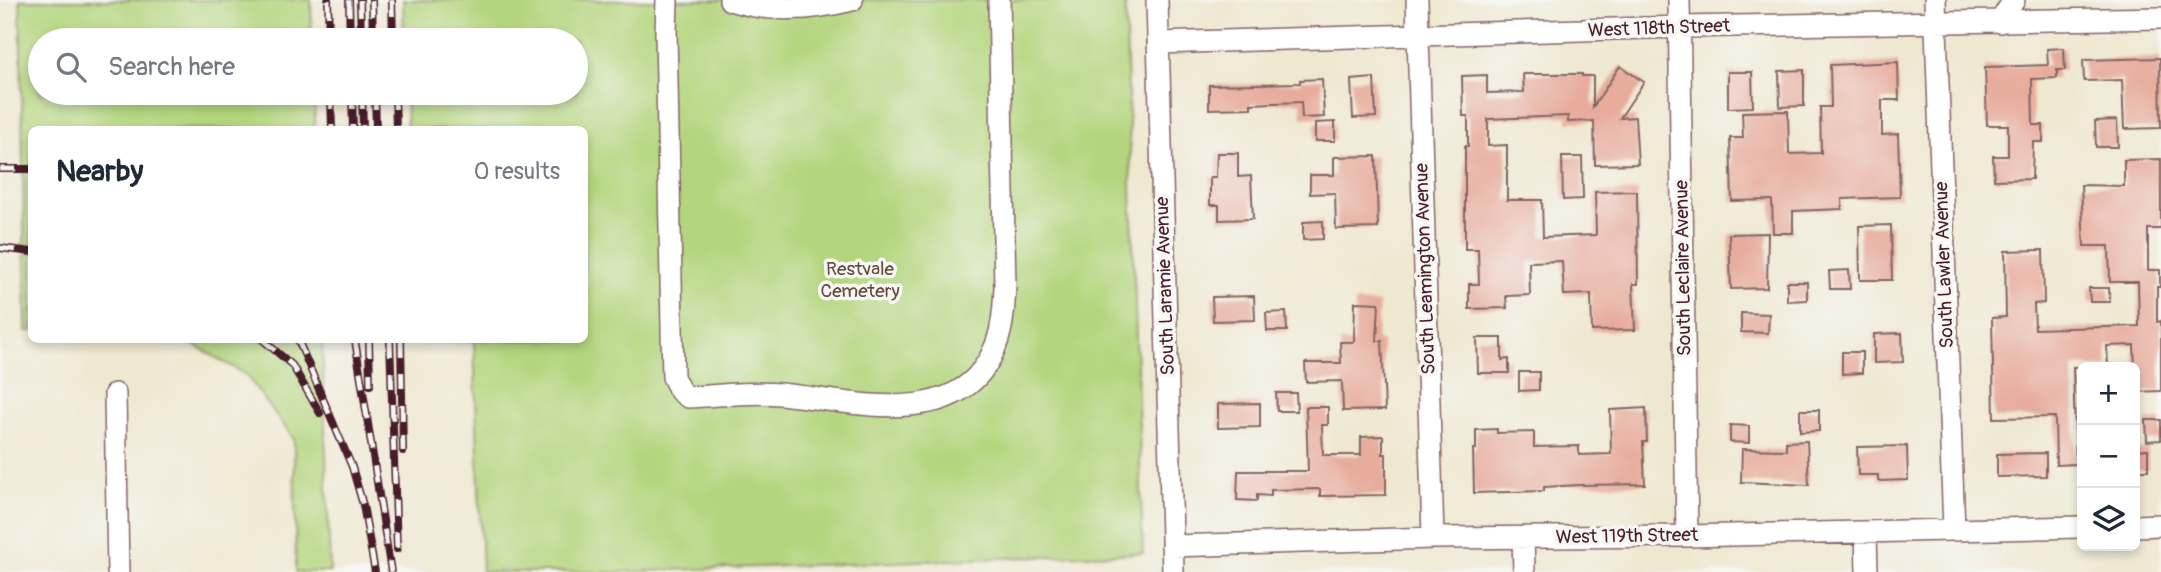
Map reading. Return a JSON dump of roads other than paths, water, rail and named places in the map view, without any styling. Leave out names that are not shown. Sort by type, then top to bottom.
[{"type":"street","points":[[667,0],[672,336],[676,384],[688,397],[776,394],[888,407],[934,402],[954,394],[973,381],[996,345],[1003,318],[1005,287],[999,0]]},
{"type":"street","points":[[730,0],[770,9],[821,7],[852,0]]},
{"type":"street","name":"South Laramie Avenue","points":[[1157,0],[1173,572]]},
{"type":"street","name":"South Leamington Avenue","points":[[1417,0],[1433,538]]},
{"type":"street","name":"South Leclaire Avenue","points":[[1679,0],[1687,536]]},
{"type":"street","name":"South Lawler Avenue","points":[[1936,0],[1954,530]]},
{"type":"street","points":[[2000,22],[2014,0]]},
{"type":"street","name":"West 118th Street","points":[[1158,43],[1680,27],[2000,22],[2158,12]]},
{"type":"street","points":[[115,394],[118,572]]},
{"type":"street","points":[[2140,526],[2161,525]]},
{"type":"street","name":"West 119th Street","points":[[1172,546],[1433,538],[1687,536],[2077,527]]},
{"type":"street","points":[[1866,532],[1867,572]]},
{"type":"street","points":[[1523,537],[1524,572]]},
{"type":"railway","points":[[328,0],[329,28]]},
{"type":"railway","points":[[349,0],[350,28]]},
{"type":"railway","points":[[360,0],[361,28]]},
{"type":"railway","points":[[372,0],[373,28]]},
{"type":"railway","points":[[392,0],[393,28]]},
{"type":"railway","points":[[331,105],[332,126]]},
{"type":"railway","points":[[352,105],[353,126]]},
{"type":"railway","points":[[362,105],[363,126]]},
{"type":"railway","points":[[375,105],[376,126]]},
{"type":"railway","points":[[395,105],[396,126]]},
{"type":"railway","points":[[0,169],[28,169]]},
{"type":"railway","points":[[0,248],[28,252]]},
{"type":"railway","points":[[266,343],[292,365],[320,413]]},
{"type":"railway","points":[[299,343],[352,467],[363,505],[375,572]]},
{"type":"railway","points":[[355,343],[391,572]]},
{"type":"railway","points":[[369,343],[370,385]]},
{"type":"railway","points":[[390,343],[397,549]]},
{"type":"railway","points":[[401,343],[403,451]]},
{"type":"park label","name":"Restvale Cemetery","points":[[860,280]]}]
